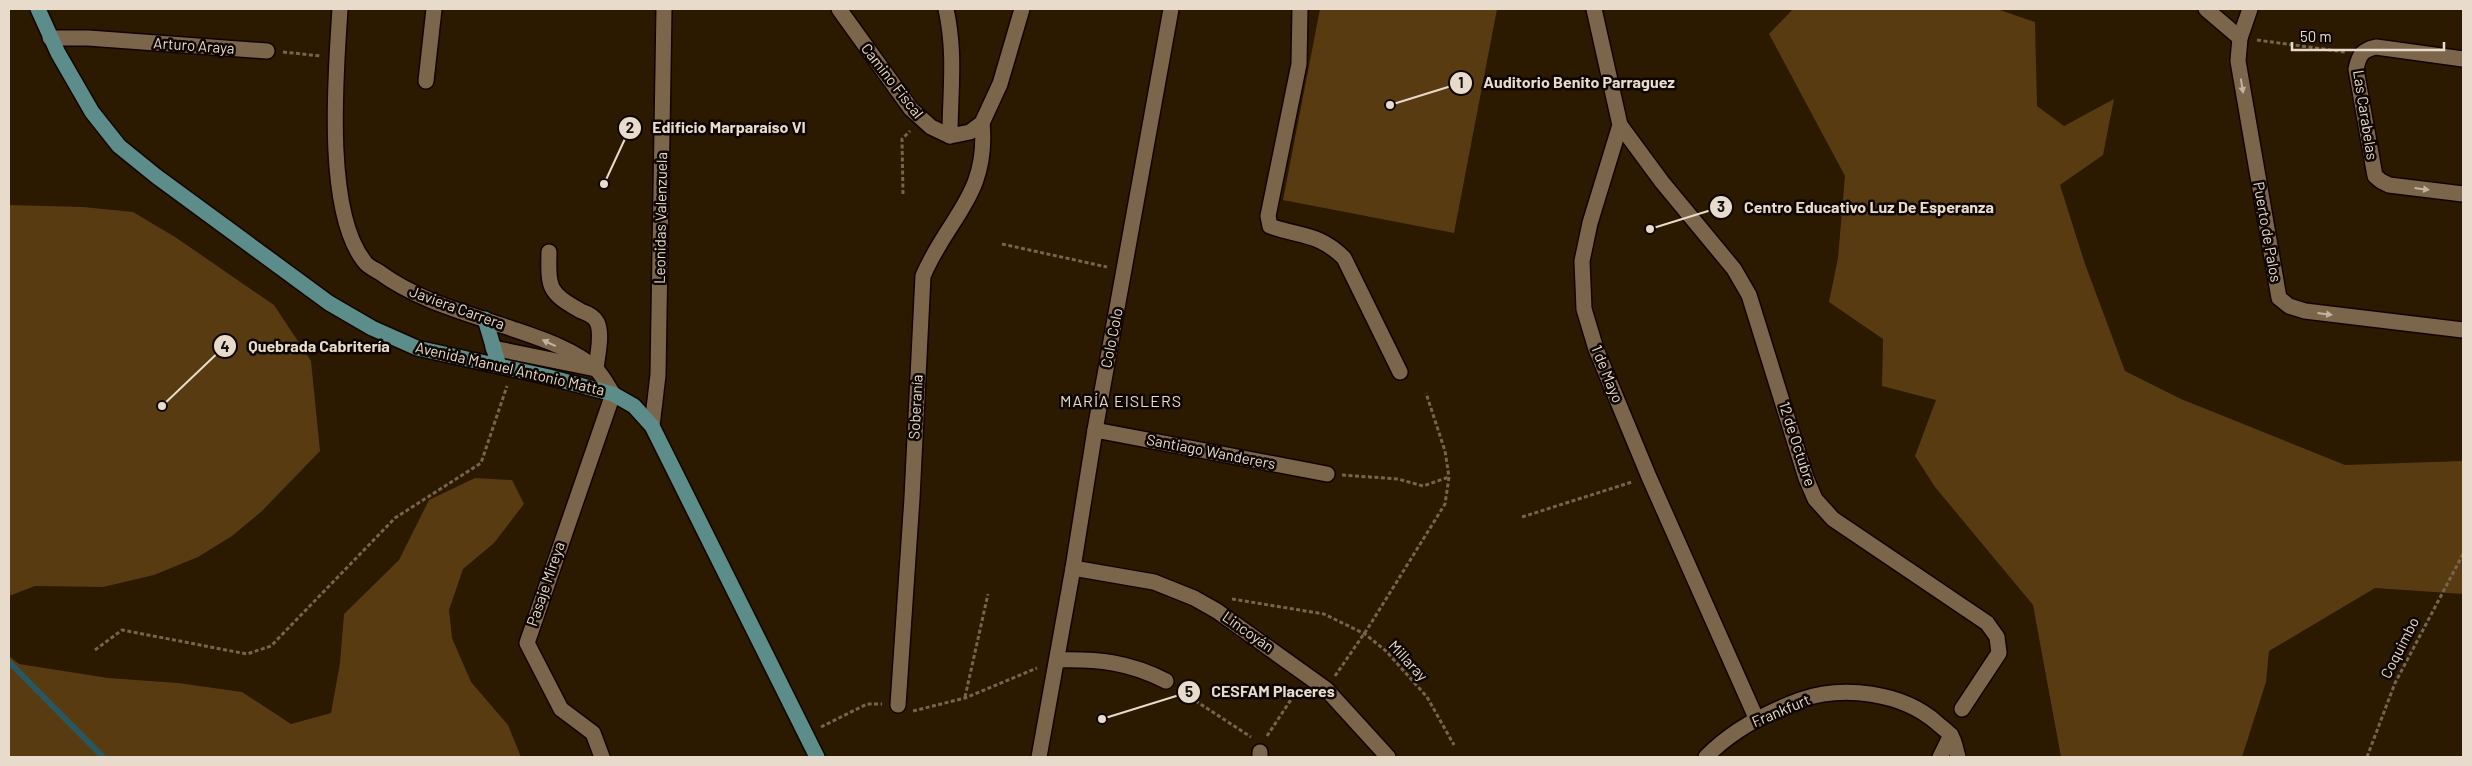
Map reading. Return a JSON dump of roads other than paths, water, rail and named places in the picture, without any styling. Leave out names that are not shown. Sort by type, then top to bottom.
[{"type":"main road","name":"Avenida Manuel Antonio Matta","points":[[38,9],[50,38],[92,112],[119,146],[156,176],[329,303],[372,328],[417,348],[506,367],[613,394],[634,406],[652,426],[817,757]]},
{"type":"main road","points":[[484,319],[493,348],[506,367]]},
{"type":"street","name":"Javiera Carrera","points":[[340,9],[335,93],[338,173],[344,222],[364,262],[400,287],[442,305],[536,337],[570,353],[596,369],[613,394]]},
{"type":"street","points":[[426,81],[434,9]]},
{"type":"street","name":"Leonidas Valenzuela","points":[[652,426],[658,375],[664,9]]},
{"type":"street","name":"Camino Fiscal","points":[[839,9],[902,98],[920,120],[950,136]]},
{"type":"street","points":[[946,9],[951,40],[953,79],[950,136],[970,132],[982,123],[1000,84],[1022,9]]},
{"type":"street","name":"Colo Colo","points":[[1040,757],[1095,430],[1171,9]]},
{"type":"street","points":[[1300,9],[1299,64],[1268,216],[1270,226],[1318,238],[1333,247],[1344,258],[1400,372]]},
{"type":"street","name":"1 de Mayo","points":[[1594,9],[1620,124],[1590,223],[1582,261],[1584,309],[1596,349],[1649,476],[1757,720]]},
{"type":"street","points":[[2206,9],[2240,38],[2250,9]]},
{"type":"street","name":"Arturo Araya","points":[[50,38],[88,38],[267,51]]},
{"type":"street","name":"Puerto de Palos","points":[[2240,38],[2238,61],[2279,298],[2289,306],[2305,311],[2463,330]]},
{"type":"street","name":"Las Carabelas","points":[[2463,59],[2376,47],[2366,49],[2360,54],[2356,69],[2376,176],[2381,182],[2389,185],[2463,194]]},
{"type":"street","name":"Soberanía","points":[[898,705],[912,498],[922,284],[930,261],[976,185],[983,150],[982,123]]},
{"type":"street","name":"12 de Octubre","points":[[1620,124],[1662,182],[1734,269],[1749,295],[1806,478],[1815,499],[1833,519],[1987,623],[1997,637],[1999,653],[1962,709]]},
{"type":"street","points":[[493,348],[596,369],[597,322],[591,316],[558,298],[552,290],[548,276],[549,252]]},
{"type":"street","name":"Pasaje Mireya","points":[[602,757],[593,733],[561,709],[527,643],[613,394]]},
{"type":"street","name":"Santiago Wanderers","points":[[1095,430],[1327,474]]},
{"type":"street","name":"Lincoyán","points":[[1073,568],[1154,582],[1194,598],[1217,611],[1308,674],[1326,689],[1388,757]]},
{"type":"street","points":[[1057,660],[1084,659],[1125,664],[1143,669],[1166,681]]},
{"type":"street","name":"Frankfurt","points":[[1706,757],[1720,743],[1757,720],[1800,700],[1828,694],[1854,693],[1900,702],[1924,712],[1951,735]]},
{"type":"street","points":[[1940,757],[1951,735]]},
{"type":"street","points":[[1951,735],[1958,757]]},
{"type":"waterway","points":[[9,662],[103,757]]},
{"type":"place","name":"Auditorio Benito Parraguez","points":[[1390,105]]},
{"type":"place","name":"Edificio Marparaíso VI","points":[[604,184]]},
{"type":"place","name":"Centro Educativo Luz De Esperanza","points":[[1650,229]]},
{"type":"place","name":"Quebrada Cabritería","points":[[162,406]]},
{"type":"place","name":"CESFAM Placeres","points":[[1102,719]]},
{"type":"district","name":"MARÍA EISLERS","points":[[1121,401]]}]
